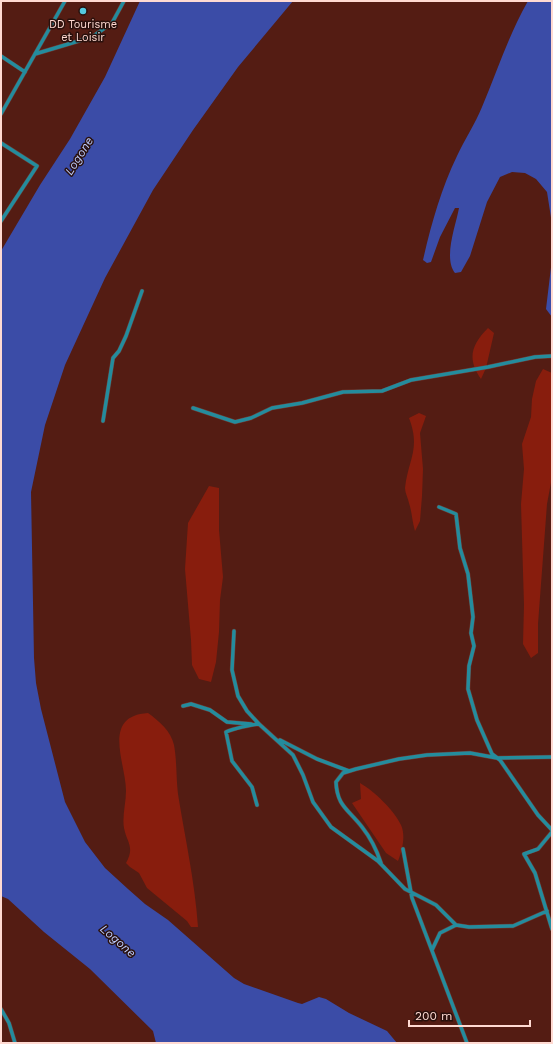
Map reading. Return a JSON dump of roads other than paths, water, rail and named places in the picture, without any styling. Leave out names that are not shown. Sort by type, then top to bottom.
[{"type":"street","points":[[1,114],[65,1]]},
{"type":"street","points":[[35,54],[80,42],[92,37],[110,25],[124,1]]},
{"type":"street","points":[[1,56],[25,72]]},
{"type":"street","points":[[1,143],[37,166],[1,221]]},
{"type":"street","points":[[103,421],[113,358],[119,351],[126,336],[142,291]]},
{"type":"street","points":[[193,408],[235,422],[251,418],[272,408],[302,403],[343,392],[382,391],[411,380],[488,367],[534,357],[552,356]]},
{"type":"street","points":[[439,507],[456,514],[460,548],[468,574],[473,617],[471,633],[474,646],[469,666],[468,689],[477,720],[492,754],[511,774],[538,815],[552,831],[538,849],[524,854],[535,873],[552,929]]},
{"type":"street","points":[[234,631],[232,670],[235,688],[242,704],[259,724],[286,747],[299,765],[313,802],[324,819],[338,833],[382,864]]},
{"type":"street","points":[[183,706],[192,704],[210,710],[228,722],[259,724]]},
{"type":"street","points":[[252,724],[242,729],[233,729],[226,732],[232,761],[252,787],[257,805]]},
{"type":"street","points":[[277,739],[349,771]]},
{"type":"street","points":[[547,911],[513,926],[469,927],[456,925],[436,905],[402,887],[382,864],[362,827],[340,802],[336,794],[336,782],[343,773],[349,771],[400,759],[427,755],[470,753],[486,754],[497,758],[552,757]]},
{"type":"street","points":[[403,849],[411,893],[467,1043]]},
{"type":"street","points":[[432,950],[440,934],[456,925]]},
{"type":"street","points":[[1,1009],[9,1023],[15,1043]]},
{"type":"water","name":"Logone","points":[[140,1],[293,1],[238,67],[193,130],[153,190],[105,278],[65,365],[45,425],[31,492],[34,658],[36,683],[41,709],[65,802],[85,842],[105,868],[145,904],[168,920],[234,978],[244,984],[302,1004],[319,997],[326,999],[349,1013],[387,1031],[397,1043],[156,1043],[153,1031],[90,969],[44,932],[8,899],[1,896],[1,251],[40,185],[70,139],[105,77]]},
{"type":"water","points":[[528,1],[552,1],[552,224],[547,192],[536,179],[525,173],[512,172],[500,177],[487,202],[470,256],[461,272],[455,273],[450,259],[450,250],[459,208],[455,208],[440,237],[431,262],[427,263],[423,260],[429,234],[441,194],[451,169],[488,94],[509,40]]},
{"type":"water","points":[[552,259],[552,317],[546,309]]},
{"type":"place","name":"DD Tourisme et Loisir","points":[[83,11]]}]
